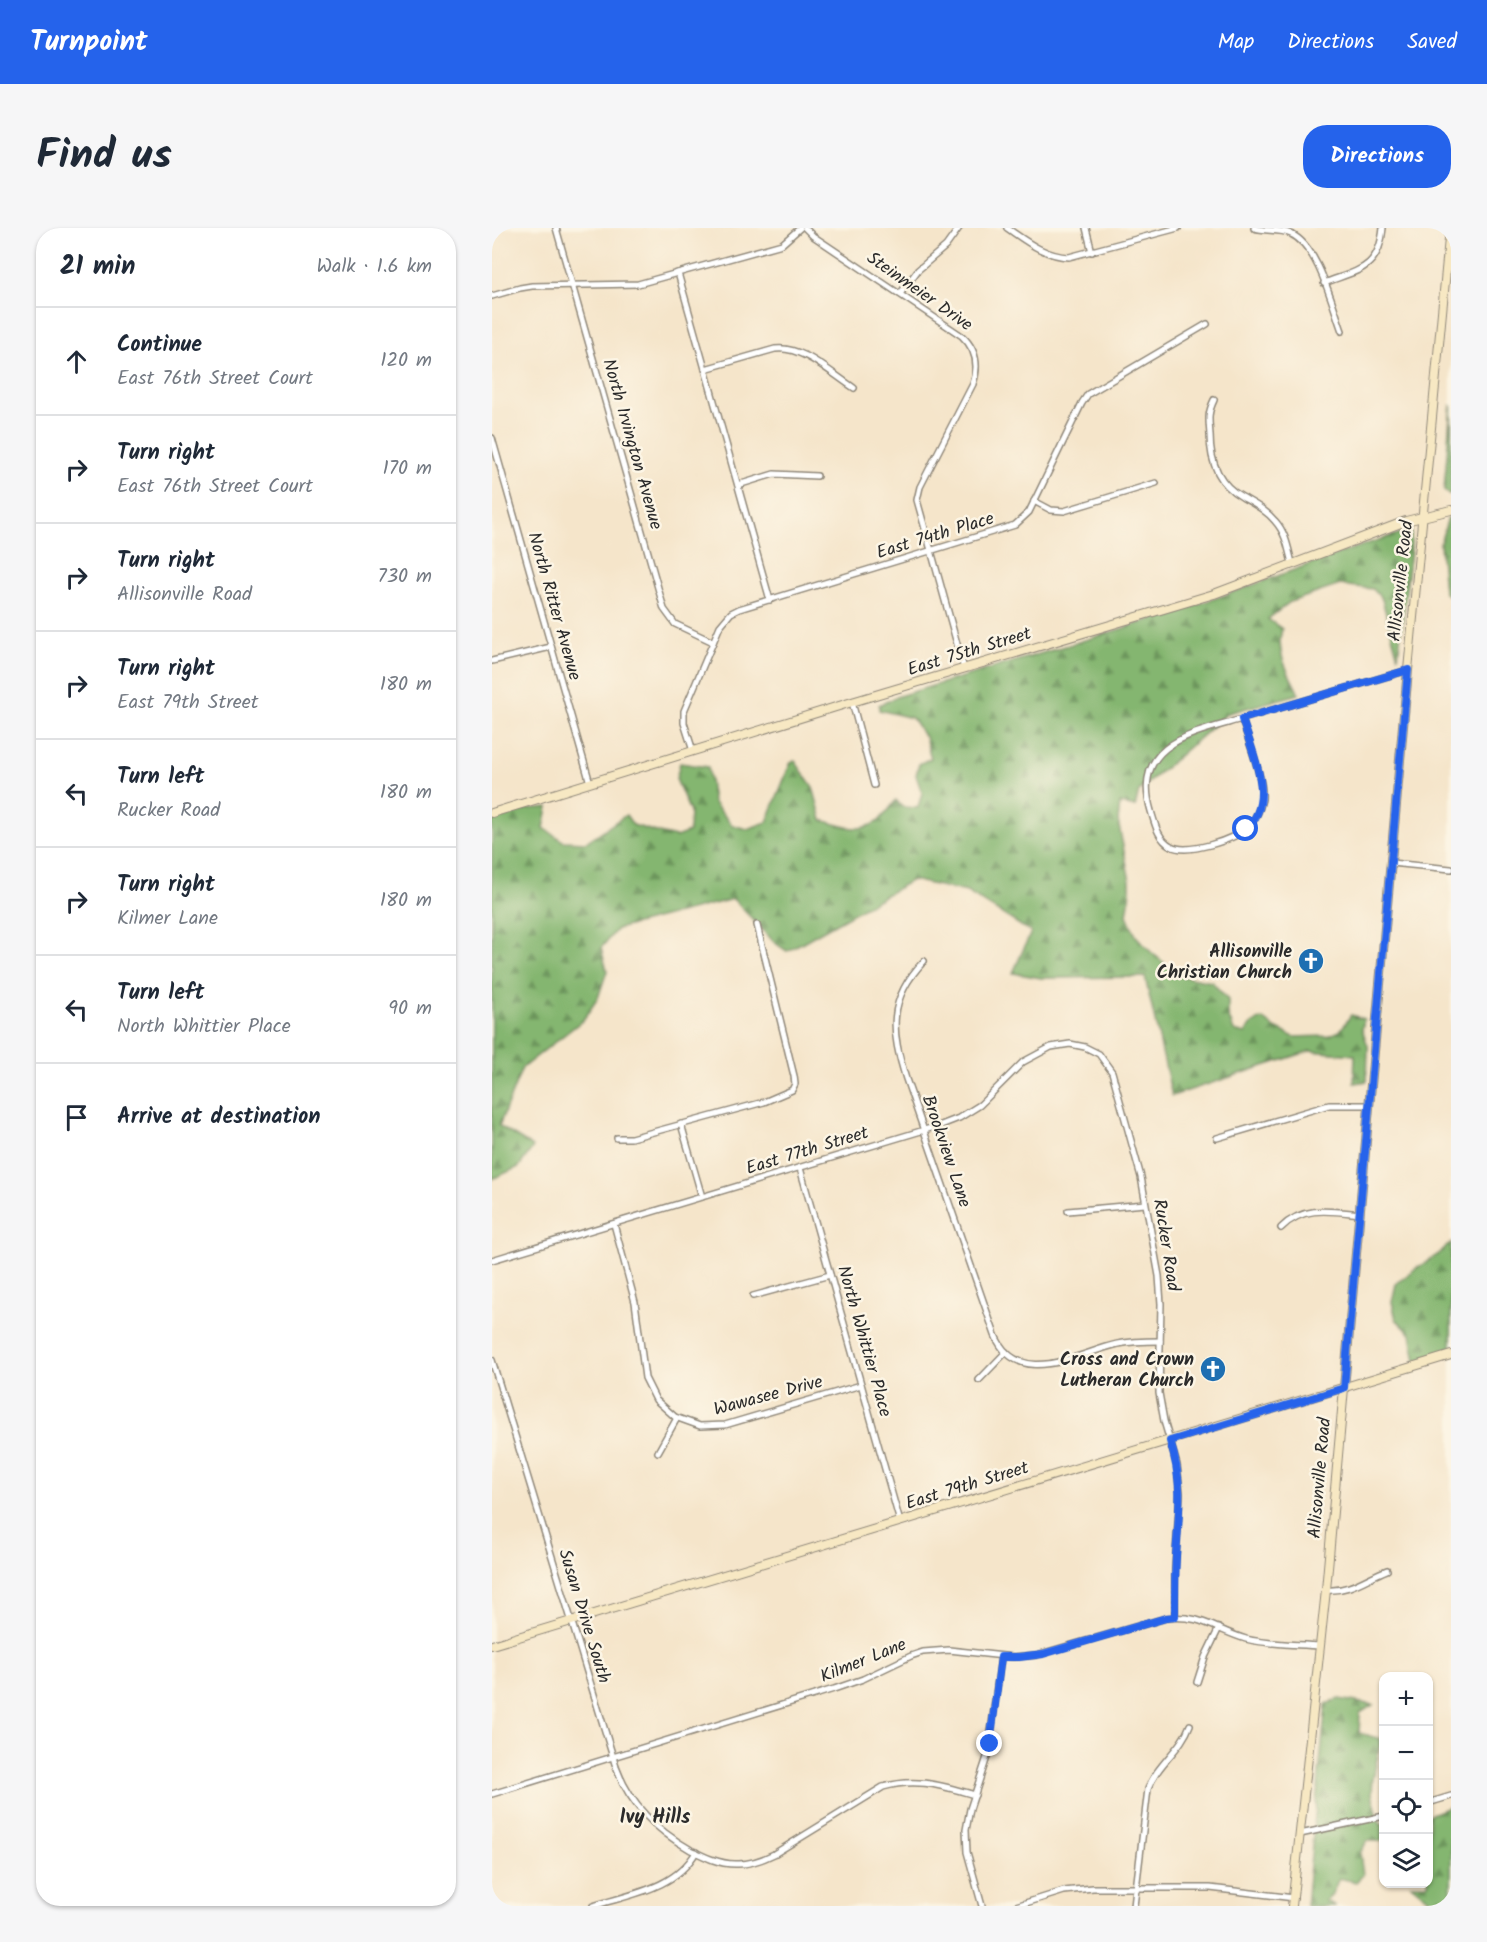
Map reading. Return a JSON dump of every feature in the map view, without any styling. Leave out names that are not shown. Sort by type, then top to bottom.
[{"type":"street","name":"North Irvington Avenue","points":[[556,228],[665,612],[670,620],[680,628],[713,642]]},
{"type":"street","points":[[492,296],[520,288],[638,284],[782,244],[802,228]]},
{"type":"street","name":"Steinmeier Drive","points":[[802,228],[965,338],[976,360],[973,384],[918,494],[917,506],[964,669]]},
{"type":"street","points":[[900,294],[918,270],[946,246],[959,228]]},
{"type":"street","points":[[1007,228],[1039,249],[1050,254],[1069,257],[1178,228]]},
{"type":"street","points":[[1086,228],[1092,252]]},
{"type":"street","points":[[1254,228],[1285,232],[1299,238],[1311,252],[1342,331]]},
{"type":"street","points":[[1324,283],[1370,263],[1379,251],[1383,228]]},
{"type":"street","name":"Allisonville Road","points":[[1293,1902],[1326,1590],[1450,228]]},
{"type":"street","points":[[678,273],[770,600]]},
{"type":"street","name":"East 74th Place","points":[[693,751],[684,723],[684,711],[720,626],[731,614],[739,609],[1015,525],[1025,517],[1089,394],[1207,324]]},
{"type":"street","points":[[705,369],[775,349],[787,348],[803,354],[854,388]]},
{"type":"street","points":[[1215,400],[1207,419],[1215,468],[1233,492],[1269,514],[1280,527],[1287,541],[1292,563]]},
{"type":"street","name":"North Ritter Avenue","points":[[492,438],[590,783]]},
{"type":"street","points":[[738,484],[774,474],[817,476]]},
{"type":"street","points":[[1034,501],[1051,510],[1064,512],[1156,483]]},
{"type":"street","name":"East 75th Street","points":[[492,813],[1214,594],[1292,563],[1424,516],[1451,510]]},
{"type":"street","points":[[492,661],[551,646]]},
{"type":"street","points":[[1242,719],[1261,788],[1261,805],[1255,818],[1247,828],[1233,837],[1192,849],[1182,850],[1170,846],[1158,832],[1148,798],[1148,778],[1156,759],[1164,749],[1179,739],[1242,719],[1408,670]]},
{"type":"street","points":[[852,702],[874,785]]},
{"type":"street","points":[[1391,863],[1451,869]]},
{"type":"street","points":[[617,1138],[628,1139],[681,1125],[764,1102],[792,1090],[795,1084],[757,925]]},
{"type":"street","name":"Brookview Lane","points":[[924,961],[914,972],[902,993],[896,1011],[894,1031],[897,1051],[995,1335],[1006,1352]]},
{"type":"street","name":"East 77th Street","points":[[492,1260],[953,1121],[972,1110],[1023,1062],[1051,1047],[1070,1044],[1085,1047],[1106,1061]]},
{"type":"street","name":"Rucker Road","points":[[1106,1061],[1114,1079],[1141,1177],[1159,1276],[1159,1393],[1164,1421],[1177,1465],[1181,1499],[1175,1569],[1175,1617]]},
{"type":"street","points":[[1217,1138],[1329,1105],[1370,1105]]},
{"type":"street","points":[[681,1125],[702,1197]]},
{"type":"street","name":"North Whittier Place","points":[[800,1168],[900,1522]]},
{"type":"street","points":[[1068,1211],[1145,1204]]},
{"type":"street","points":[[1281,1228],[1291,1219],[1312,1211],[1359,1214]]},
{"type":"street","name":"Wawasee Drive","points":[[614,1224],[635,1298],[645,1378],[658,1402],[677,1418],[700,1426],[725,1425],[861,1385]]},
{"type":"street","points":[[753,1296],[830,1275]]},
{"type":"street","points":[[979,1380],[1006,1352],[1022,1363],[1041,1365],[1119,1344],[1160,1341]]},
{"type":"street","name":"East 79th Street","points":[[492,1646],[1451,1355]]},
{"type":"street","name":"Susan Drive South","points":[[492,1360],[613,1757],[623,1784],[641,1811],[668,1836],[715,1861],[748,1864],[763,1860],[788,1846],[872,1792],[897,1783],[918,1782],[975,1795]]},
{"type":"street","points":[[658,1452],[677,1418]]},
{"type":"street","points":[[1326,1590],[1351,1588],[1387,1570]]},
{"type":"street","name":"Kilmer Lane","points":[[492,1794],[834,1689],[863,1679],[923,1652],[949,1650],[1001,1657],[1043,1654],[1175,1617],[1201,1620],[1252,1640],[1320,1646]]},
{"type":"street","points":[[1197,1682],[1219,1628]]},
{"type":"street","points":[[982,1906],[966,1840],[968,1818],[988,1754],[1001,1657]]},
{"type":"street","points":[[1134,1906],[1148,1789],[1154,1774],[1180,1745],[1190,1725]]},
{"type":"street","points":[[1433,1801],[1451,1796]]},
{"type":"street","points":[[1300,1834],[1379,1817]]},
{"type":"street","points":[[593,1906],[668,1881],[685,1868],[696,1852]]},
{"type":"street","points":[[1016,1906],[1073,1889],[1136,1887],[1210,1888],[1293,1902]]},
{"type":"green space","points":[[1451,404],[1451,495],[1449,495],[1444,491]]},
{"type":"green space","points":[[1448,518],[1451,518],[1451,597],[1444,592],[1440,543]]},
{"type":"green space","points":[[1411,530],[1411,550],[1398,657],[1382,599],[1373,589],[1340,585],[1290,602],[1268,619],[1282,629],[1280,646],[1282,655],[1287,671],[1299,694],[1228,713],[1139,791],[1135,807],[1120,803],[1118,821],[1130,881],[1127,915],[1136,936],[1151,952],[1180,976],[1212,982],[1228,1000],[1228,1015],[1234,1031],[1245,1034],[1253,1023],[1263,1019],[1294,1037],[1328,1036],[1340,1031],[1351,1015],[1364,1019],[1362,1029],[1368,1046],[1367,1081],[1354,1083],[1355,1055],[1310,1051],[1172,1096],[1145,977],[1041,978],[1013,973],[1031,932],[967,892],[912,880],[787,951],[775,943],[733,899],[617,929],[601,948],[607,971],[598,998],[583,1020],[522,1068],[499,1126],[533,1147],[519,1167],[492,1179],[492,819],[526,809],[548,807],[544,828],[563,841],[586,842],[626,815],[633,825],[676,837],[689,832],[690,812],[676,779],[680,763],[708,767],[713,802],[732,825],[747,829],[767,822],[791,762],[795,761],[813,787],[822,820],[846,827],[865,827],[880,819],[896,800],[902,807],[918,808],[922,793],[916,775],[919,764],[931,758],[925,737],[912,718],[879,710],[879,705],[899,696],[1166,615],[1359,546]]},
{"type":"green space","points":[[1451,1243],[1451,1351],[1416,1361],[1411,1334],[1396,1319],[1392,1302],[1396,1284]]},
{"type":"green space","points":[[1339,1699],[1373,1705],[1360,1713],[1359,1733],[1379,1738],[1372,1793],[1379,1820],[1379,1841],[1367,1841],[1360,1853],[1363,1875],[1356,1882],[1339,1878],[1332,1894],[1325,1901],[1336,1906],[1306,1906],[1326,1704]]},
{"type":"green space","points":[[1451,1806],[1451,1906],[1438,1906],[1416,1888],[1433,1888],[1433,1813]]},
{"type":"place","name":"Allisonville Christian Church","points":[[1311,961]]},
{"type":"place","name":"Cross and Crown Lutheran Church","points":[[1213,1369]]},
{"type":"district","name":"Ivy Hills","points":[[655,1816]]},
{"type":"route","points":[[990,1744],[1001,1657],[1043,1654],[1175,1617],[1175,1569],[1181,1499],[1177,1465],[1170,1441],[1344,1388],[1408,670],[1242,719],[1262,792],[1257,816],[1246,829]]}]
